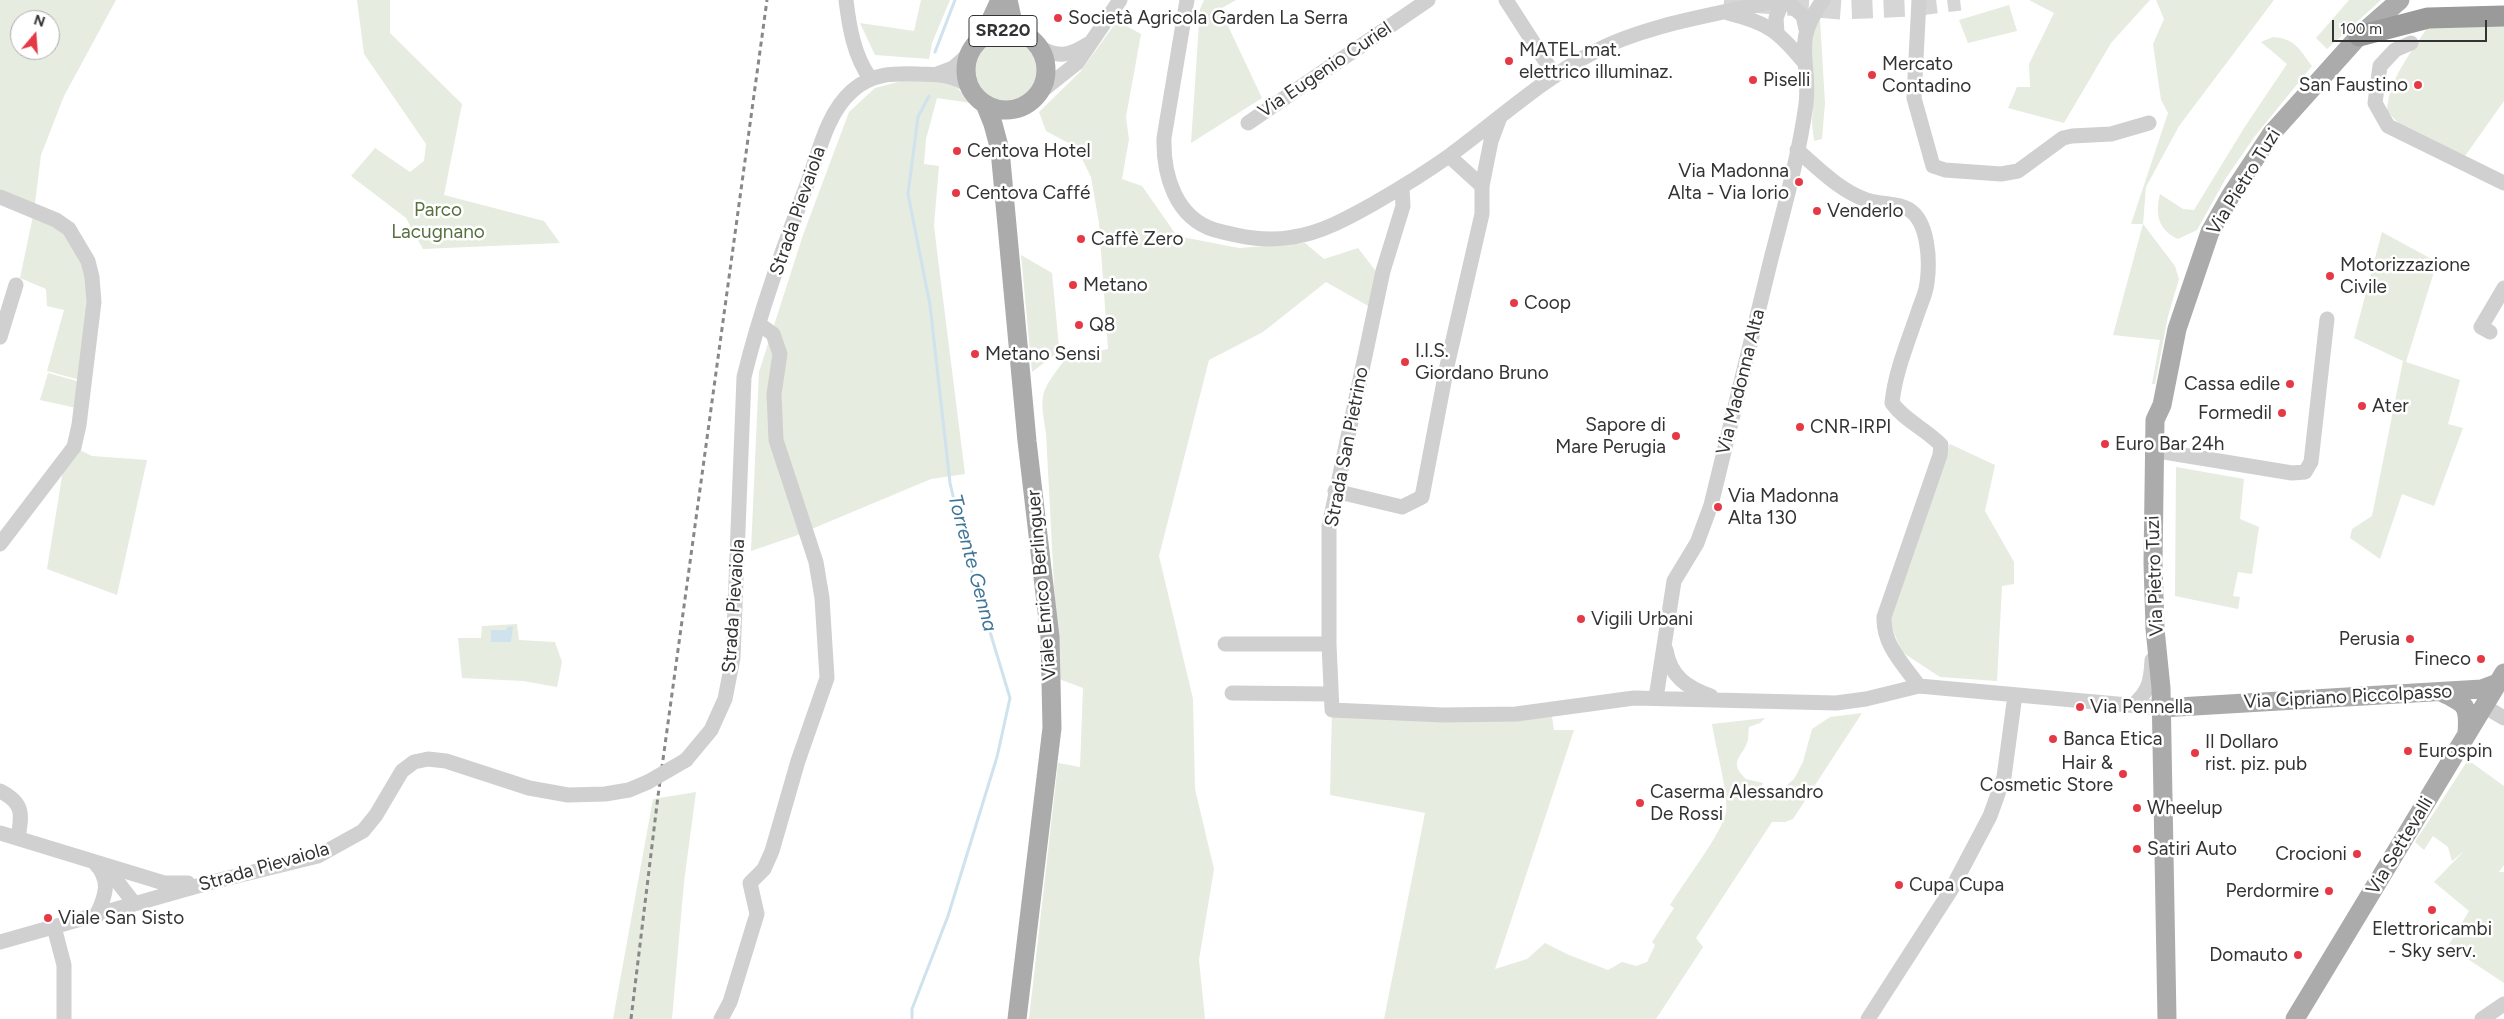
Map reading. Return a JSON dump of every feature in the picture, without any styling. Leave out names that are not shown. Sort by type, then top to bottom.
[{"type":"highway","points":[[2432,0],[2443,10],[2460,8],[2498,16]]},
{"type":"highway","points":[[2359,36],[2460,8]]},
{"type":"main road","points":[[984,37],[1000,0]]},
{"type":"main road","points":[[1008,0],[1012,18],[1021,33]]},
{"type":"main road","name":"Via Pietro Tuzi","points":[[2164,681],[2155,628],[2153,554],[2155,420],[2162,406],[2178,329],[2210,232],[2272,133],[2359,36],[2400,0]]},
{"type":"main road","name":"SR220","points":[[985,104],[970,87],[966,76],[970,53],[984,37],[1005,30],[1021,33],[1039,47],[1046,71],[1038,94],[1021,108]]},
{"type":"main road","points":[[985,104],[1006,110],[1021,108]]},
{"type":"main road","name":"Viale Enrico Berlinguer","points":[[985,104],[1000,150],[1051,655],[1052,728],[1017,1019]]},
{"type":"main road","points":[[1000,150],[1006,131],[1021,108]]},
{"type":"main road","name":"Via Pietro Tuzi","points":[[2161,708],[2164,681],[2165,423],[2162,406]]},
{"type":"main road","name":"Via Cipriano Piccolpasso","points":[[2167,1019],[2161,708],[2437,690],[2482,689],[2501,678]]},
{"type":"main road","name":"Via Settevalli","points":[[2295,1019],[2501,678]]},
{"type":"main road","points":[[2164,681],[2175,696],[2198,706]]},
{"type":"main road","points":[[2437,690],[2464,704],[2468,711],[2467,733]]},
{"type":"main road","name":"Via Cipriano Piccolpasso","points":[[2162,740],[2172,716],[2180,711],[2198,706]]},
{"type":"street","points":[[846,0],[860,59],[870,78]]},
{"type":"street","name":"SR220","points":[[1038,94],[1078,63],[1089,43],[1120,0]]},
{"type":"street","points":[[1187,0],[1170,96],[1163,156],[1168,178],[1177,200],[1191,218],[1210,228],[1238,236],[1266,240],[1294,237],[1318,231],[1350,217],[1402,188],[1449,156],[1556,76],[1594,52],[1621,40],[1779,0]]},
{"type":"street","name":"Via Eugenio Curiel","points":[[1248,123],[1428,0]]},
{"type":"street","points":[[1506,0],[1556,76]]},
{"type":"street","points":[[1778,32],[1776,18],[1784,0],[1803,16],[1806,29]]},
{"type":"street","name":"Via Madonna Alta","points":[[1656,698],[1674,582],[1696,543],[1711,505],[1797,150],[1806,103],[1806,76],[1803,61],[1806,29],[1823,0]]},
{"type":"street","points":[[1919,0],[1914,98],[1933,166],[1945,170],[2001,174],[2018,171],[2063,138],[2111,134],[2149,123]]},
{"type":"street","points":[[1727,12],[1764,23],[1778,32],[1803,61]]},
{"type":"street","name":"SR220","points":[[1039,47],[1059,56],[1074,53],[1089,43]]},
{"type":"street","points":[[2411,43],[2395,50],[2380,66],[2375,103],[2388,126],[2504,183]]},
{"type":"street","name":"SR220","points":[[937,74],[953,68],[970,53]]},
{"type":"street","name":"Strada Pievaiola","points":[[54,927],[208,883],[318,856],[363,831],[376,815],[402,771],[414,762],[428,760],[446,761],[529,788],[568,795],[605,794],[629,790],[648,782],[686,760],[711,730],[725,699],[733,658],[739,541],[741,406],[744,377],[759,324],[798,208],[833,116],[842,101],[870,78],[891,73],[937,74]]},
{"type":"street","name":"SR220","points":[[937,74],[952,77],[970,87]]},
{"type":"street","points":[[1335,491],[1402,507],[1422,497],[1447,366],[1482,214],[1482,186],[1500,116]]},
{"type":"street","points":[[1469,141],[1484,148],[1488,157]]},
{"type":"street","points":[[1797,150],[1840,187],[1864,199],[1908,209],[1919,220],[1924,233],[1928,260],[1928,284],[1893,388],[1892,403],[1900,415],[1934,437],[1941,445],[1940,455],[1884,617],[1887,641],[1919,686]]},
{"type":"street","points":[[1449,156],[1482,186]]},
{"type":"street","name":"Strada San Pietrino","points":[[1402,188],[1403,206],[1383,271],[1329,526],[1329,644],[1332,710],[1443,716],[1516,714],[1627,698],[1656,698]]},
{"type":"street","points":[[0,197],[56,220],[69,229],[88,261],[92,277],[94,302],[79,425],[74,447],[0,544]]},
{"type":"street","points":[[0,337],[16,284]]},
{"type":"street","points":[[2490,332],[2481,327],[2504,288]]},
{"type":"street","points":[[2164,452],[2292,473],[2305,472],[2311,462],[2327,320]]},
{"type":"street","points":[[721,1019],[730,1002],[757,914],[750,883],[764,869],[772,851],[798,760],[827,678],[822,598],[811,543],[785,472],[776,440],[774,394],[780,366],[778,343],[773,334],[759,324]]},
{"type":"street","points":[[2133,705],[2148,690],[2152,677],[2153,636],[2155,628]]},
{"type":"street","points":[[1665,642],[1667,658],[1676,678],[1699,693],[1719,699]]},
{"type":"street","points":[[1225,644],[1329,644]]},
{"type":"street","points":[[1656,698],[1836,703],[1866,699],[1919,686],[2161,708]]},
{"type":"street","points":[[1232,693],[1330,694]]},
{"type":"street","points":[[1868,1019],[1951,890],[1990,816],[2004,777],[2015,695]]},
{"type":"street","points":[[2484,706],[2504,718]]},
{"type":"street","points":[[0,790],[17,803],[22,816],[18,838]]},
{"type":"street","points":[[0,832],[99,868],[113,876],[134,904]]},
{"type":"street","points":[[99,868],[126,872],[164,883],[208,883]]},
{"type":"street","points":[[97,914],[105,899],[106,888],[99,868]]},
{"type":"street","points":[[126,872],[132,879],[135,890],[134,904]]},
{"type":"street","points":[[54,927],[64,965],[64,1019]]},
{"type":"street","name":"SR220","points":[[0,942],[54,927]]},
{"type":"street","points":[[2482,1019],[2504,1004]]},
{"type":"green space","points":[[0,0],[116,0],[64,96],[41,155],[34,211],[0,197]]},
{"type":"green space","name":"Parco Lacugnano","points":[[357,0],[390,0],[390,33],[462,104],[444,195],[544,221],[560,243],[423,249],[406,218],[351,176],[375,148],[410,172],[424,161],[426,144],[364,54]]},
{"type":"green space","points":[[921,0],[950,0],[932,43],[929,59],[875,55],[860,23],[914,31]]},
{"type":"green space","points":[[1204,0],[1236,0],[1220,9],[1262,98],[1191,143],[1200,9]]},
{"type":"green space","points":[[1829,0],[1834,0],[1820,19],[1825,103],[1822,139],[1814,141],[1812,123],[1814,88],[1811,58],[1813,24]]},
{"type":"green space","points":[[2029,0],[2150,0],[2111,43],[2064,123],[2008,108],[2017,87],[2030,87],[2029,64],[2054,13]]},
{"type":"green space","points":[[2156,0],[2274,0],[2179,126],[2146,187],[2143,224],[2131,224],[2168,113],[2161,100],[2153,44],[2164,19]]},
{"type":"green space","points":[[2349,0],[2381,0],[2327,49],[2316,38]]},
{"type":"green space","points":[[2009,5],[2017,31],[1968,43],[1959,20]]},
{"type":"green space","points":[[1117,21],[1141,34],[1126,117],[1129,139],[1122,179],[1142,186],[1177,236],[1239,248],[1305,243],[1324,259],[1358,248],[1378,274],[1370,307],[1326,282],[1263,332],[1209,360],[1159,556],[1193,699],[1195,789],[1214,869],[1199,960],[1205,1019],[1029,1019],[1058,763],[1080,767],[1083,688],[1059,679],[1043,400],[1051,378],[1066,358],[1108,349],[1099,223],[1091,177],[1076,147],[1046,131],[1039,112],[1080,72]]},
{"type":"green space","points":[[2504,25],[2504,101],[2465,156],[2403,128],[2387,111],[2391,88],[2401,67],[2427,28]]},
{"type":"green space","points":[[2273,37],[2292,43],[2312,66],[2255,136],[2226,178],[2197,230],[2178,239],[2166,231],[2160,221],[2158,208],[2160,194],[2183,209],[2194,210],[2244,128],[2287,64],[2261,42]]},
{"type":"green space","points":[[1000,40],[1012,40],[1028,49],[1035,59],[1037,71],[1035,83],[1028,93],[1012,102],[1000,102],[989,97],[980,88],[975,77],[975,65],[980,54],[989,45]]},
{"type":"green space","points":[[909,79],[938,79],[944,81],[957,88],[971,103],[937,98],[926,139],[924,164],[939,166],[934,225],[965,474],[931,479],[795,536],[751,551],[759,372],[803,235],[849,112],[875,88]]},
{"type":"green space","points":[[34,211],[56,220],[88,261],[84,381],[47,371],[64,310],[47,306],[46,289],[20,278]]},
{"type":"green space","points":[[2143,224],[2175,266],[2179,279],[2168,316],[2155,384],[2152,384],[2160,340],[2113,335]]},
{"type":"green space","points":[[2382,232],[2437,262],[2406,362],[2460,380],[2448,424],[2463,428],[2434,506],[2402,494],[2380,559],[2350,538],[2352,529],[2372,516],[2403,361],[2354,338]]},
{"type":"green space","points":[[1021,255],[1052,273],[1059,347],[1056,354],[1032,372]]},
{"type":"green space","points":[[48,373],[84,383],[81,409],[40,400]]},
{"type":"green space","points":[[1950,444],[1995,465],[1985,511],[2014,562],[2014,584],[2002,586],[1997,681],[1940,677],[1902,652],[1888,619],[1891,606]]},
{"type":"green space","points":[[74,447],[92,456],[147,460],[117,595],[47,569],[65,458]]},
{"type":"green space","points":[[2176,467],[2244,479],[2240,519],[2259,527],[2252,574],[2238,572],[2233,596],[2240,597],[2238,609],[2175,596]]},
{"type":"green space","points":[[517,624],[519,640],[555,642],[562,662],[557,687],[523,681],[462,678],[458,638],[481,638],[482,626]]},
{"type":"green space","points":[[1332,710],[1527,712],[1552,717],[1554,730],[1574,730],[1495,969],[1527,959],[1545,943],[1569,955],[1608,970],[1622,962],[1636,966],[1647,962],[1655,945],[1652,942],[1674,908],[1670,905],[1710,845],[1723,821],[1726,812],[1726,794],[1712,724],[1765,718],[1760,723],[1749,727],[1748,741],[1737,764],[1746,779],[1763,783],[1760,790],[1765,795],[1782,789],[1794,779],[1803,762],[1812,729],[1830,717],[1862,713],[1793,819],[1785,822],[1772,822],[1696,938],[1703,947],[1656,1019],[1384,1019],[1425,813],[1330,795]]},
{"type":"green space","points":[[2468,760],[2504,786],[2504,865],[2499,872],[2504,872],[2504,983],[2448,946],[2469,911],[2434,882],[2464,851],[2452,861],[2448,847],[2433,836],[2424,850],[2415,842]]},
{"type":"green space","points":[[696,792],[684,882],[672,1019],[613,1019],[653,799]]},
{"type":"water","points":[[513,626],[511,642],[491,642],[491,630],[506,630],[507,627]]},
{"type":"waterway","name":"Torrente Genna","points":[[935,52],[955,0]]},
{"type":"waterway","name":"Torrente Genna","points":[[912,1019],[912,1009],[948,916],[997,757],[1010,698],[968,559],[950,483],[930,305],[908,194],[918,117],[929,96]]},
{"type":"tunnel","points":[[1724,0],[1841,9],[1912,6],[1960,0]]},
{"type":"railway","points":[[631,1019],[658,796],[767,0]]},
{"type":"place","name":"Società Agricola Garden La Serra","points":[[1058,18]]},
{"type":"place","name":"MATEL mat. elettrico illuminaz.","points":[[1509,61]]},
{"type":"place","name":"Mercato Contadino","points":[[1872,75]]},
{"type":"place","name":"Piselli","points":[[1753,80]]},
{"type":"place","name":"San Faustino","points":[[2418,85]]},
{"type":"place","name":"Centova Hotel","points":[[957,151]]},
{"type":"place","name":"Via Madonna Alta - Via Iorio","points":[[1799,182]]},
{"type":"place","name":"Centova Caffé","points":[[956,193]]},
{"type":"place","name":"Venderlo","points":[[1817,211]]},
{"type":"place","name":"Caffè Zero","points":[[1081,239]]},
{"type":"place","name":"Motorizzazione Civile","points":[[2330,276]]},
{"type":"place","name":"Metano","points":[[1073,285]]},
{"type":"place","name":"Coop","points":[[1514,303]]},
{"type":"place","name":"Q8","points":[[1079,325]]},
{"type":"place","name":"Metano Sensi","points":[[975,354]]},
{"type":"place","name":"I.I.S. Giordano Bruno","points":[[1405,362]]},
{"type":"place","name":"Cassa edile","points":[[2290,384]]},
{"type":"place","name":"Ater","points":[[2362,406]]},
{"type":"place","name":"Formedil","points":[[2282,413]]},
{"type":"place","name":"CNR-IRPI","points":[[1800,427]]},
{"type":"place","name":"Sapore di Mare Perugia","points":[[1676,436]]},
{"type":"place","name":"Euro Bar 24h","points":[[2105,444]]},
{"type":"place","name":"Via Madonna Alta 130","points":[[1718,507]]},
{"type":"place","name":"Vigili Urbani","points":[[1581,619]]},
{"type":"place","name":"Perusia","points":[[2410,639]]},
{"type":"place","name":"Fineco","points":[[2481,659]]},
{"type":"place","name":"Via Pennella","points":[[2080,707]]},
{"type":"place","name":"Banca Etica","points":[[2053,739]]},
{"type":"place","name":"Eurospin","points":[[2408,751]]},
{"type":"place","name":"Il Dollaro rist. piz. pub","points":[[2195,753]]},
{"type":"place","name":"Hair & Cosmetic Store","points":[[2123,774]]},
{"type":"place","name":"Caserma Alessandro De Rossi","points":[[1640,803]]},
{"type":"place","name":"Wheelup","points":[[2137,808]]},
{"type":"place","name":"Satiri Auto","points":[[2137,849]]},
{"type":"place","name":"Crocioni","points":[[2357,854]]},
{"type":"place","name":"Cupa Cupa","points":[[1899,885]]},
{"type":"place","name":"Perdormire","points":[[2329,891]]},
{"type":"place","name":"Elettroricambi - Sky serv.","points":[[2432,910]]},
{"type":"place","name":"Viale San Sisto","points":[[48,918]]},
{"type":"place","name":"Domauto","points":[[2298,955]]}]
